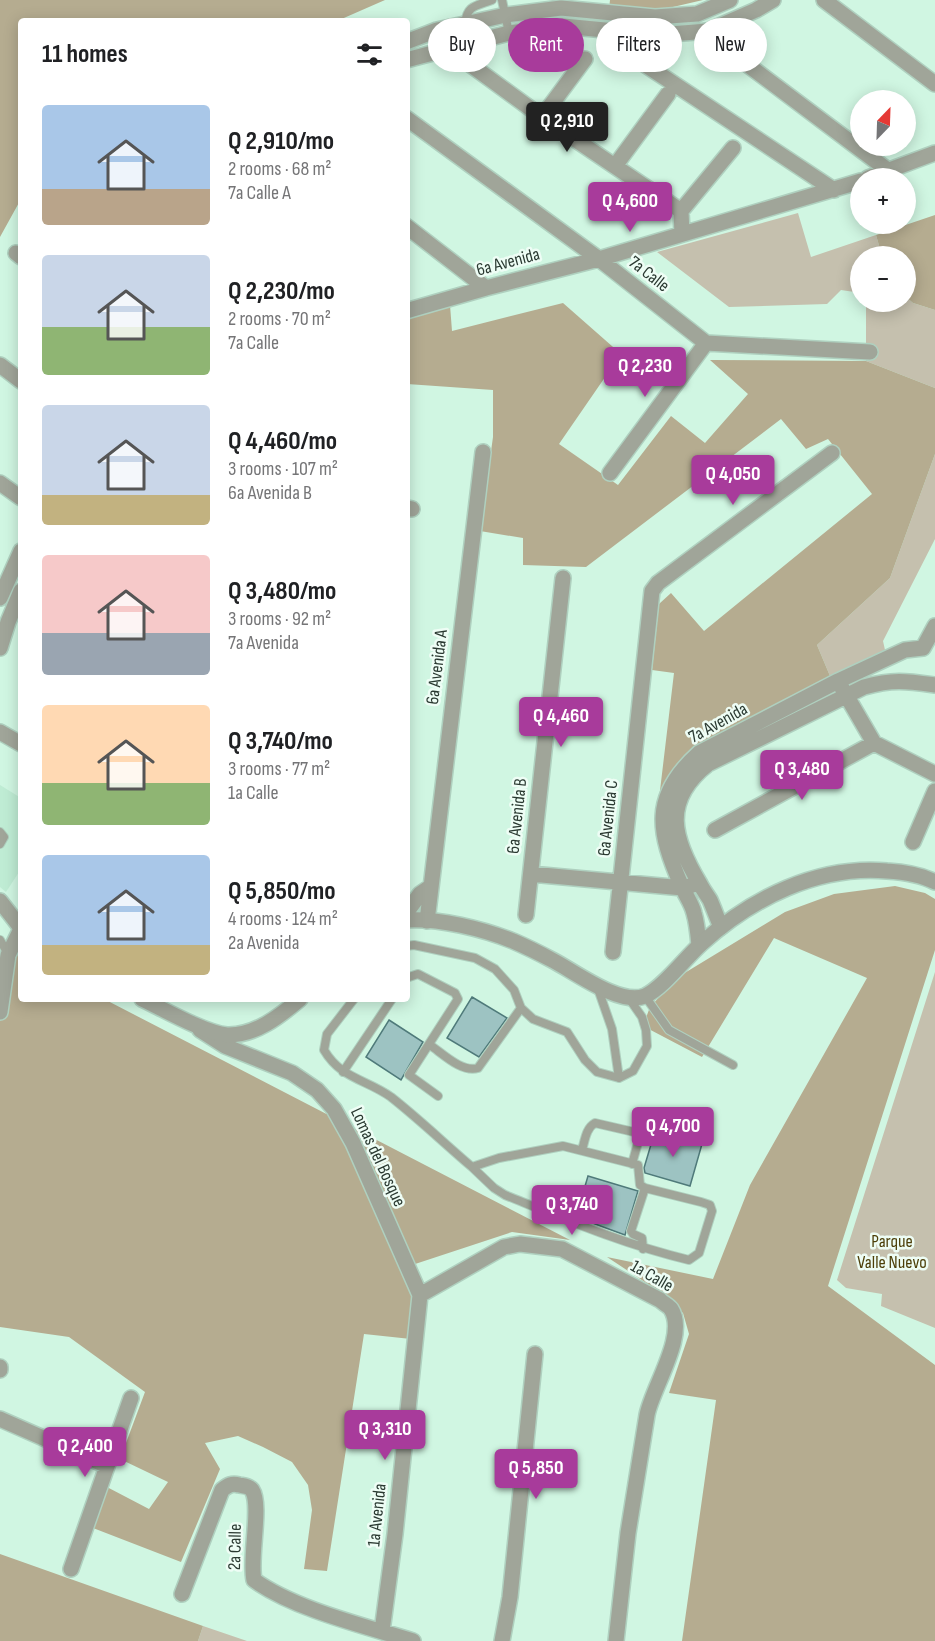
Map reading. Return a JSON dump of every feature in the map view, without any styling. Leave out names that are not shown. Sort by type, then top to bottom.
[{"type":"street","points":[[492,18],[561,8],[655,16],[697,14],[730,0]]},
{"type":"street","points":[[738,18],[773,0]]},
{"type":"street","points":[[824,0],[935,84]]},
{"type":"street","points":[[584,28],[657,34],[694,32]]},
{"type":"street","points":[[410,40],[428,33]]},
{"type":"street","points":[[410,59],[428,54]]},
{"type":"street","points":[[542,117],[585,59]]},
{"type":"street","points":[[480,72],[542,117],[681,211]]},
{"type":"street","points":[[656,72],[834,190]]},
{"type":"street","points":[[757,72],[885,168]]},
{"type":"street","points":[[615,166],[668,94]]},
{"type":"street","name":"7a Calle","points":[[410,121],[599,259],[706,343]]},
{"type":"street","points":[[682,234],[681,211],[733,148]]},
{"type":"street","points":[[897,168],[935,153]]},
{"type":"street","name":"6a Avenida","points":[[410,310],[599,259],[850,185]]},
{"type":"street","points":[[410,229],[486,288]]},
{"type":"street","points":[[610,473],[706,343],[870,352]]},
{"type":"street","points":[[0,365],[18,379]]},
{"type":"street","name":"6a Avenida A","points":[[427,921],[483,452]]},
{"type":"street","name":"6a Avenida C","points":[[613,952],[652,591],[658,583],[832,453]]},
{"type":"street","points":[[0,483],[18,496]]},
{"type":"street","points":[[0,598],[18,558]]},
{"type":"street","name":"6a Avenida B","points":[[526,915],[563,578]]},
{"type":"street","points":[[0,648],[18,598]]},
{"type":"street","name":"7a Avenida","points":[[721,927],[710,900],[682,848],[676,829],[676,814],[691,777],[754,733],[838,681],[905,650],[929,651],[935,626]]},
{"type":"street","name":"7a Avenida","points":[[699,945],[694,910],[683,888],[663,830],[663,811],[669,790],[683,768],[699,753],[754,733],[864,687],[884,681],[902,680],[935,685]]},
{"type":"street","points":[[838,681],[874,742],[935,774]]},
{"type":"street","points":[[0,732],[18,742]]},
{"type":"street","points":[[715,830],[874,742]]},
{"type":"street","points":[[913,842],[935,791]]},
{"type":"street","points":[[410,920],[459,926],[512,941],[553,960],[597,986],[627,997],[645,996],[721,927],[780,890],[834,872],[871,870],[904,872],[935,882]]},
{"type":"street","points":[[531,874],[683,888],[699,883]]},
{"type":"street","points":[[410,908],[420,894],[430,887]]},
{"type":"street","points":[[0,901],[18,924]]},
{"type":"street","points":[[0,917],[18,926]]},
{"type":"street","points":[[0,1012],[8,955],[18,934]]},
{"type":"street","points":[[148,1002],[203,1028],[229,1035],[266,1025],[296,1002]]},
{"type":"street","name":"Lomas del Bosque","points":[[173,1014],[225,1046],[292,1073],[317,1090],[334,1109],[353,1143],[420,1295]]},
{"type":"street","name":"1a Calle","points":[[420,1295],[504,1248],[520,1244],[562,1249],[660,1300],[671,1309],[675,1321],[674,1342],[659,1383],[650,1400],[647,1415],[628,1533],[616,1641]]},
{"type":"street","name":"1a Avenida","points":[[382,1631],[395,1534],[420,1295]]},
{"type":"street","points":[[502,1641],[510,1597],[535,1354]]},
{"type":"street","points":[[71,1569],[131,1398]]},
{"type":"street","points":[[0,1419],[107,1466]]},
{"type":"street","name":"2a Calle","points":[[182,1594],[222,1490],[227,1485],[248,1486],[252,1490],[256,1503],[251,1568],[254,1580],[312,1609],[413,1641]]},
{"type":"lane","points":[[466,18],[469,9],[492,0]]},
{"type":"lane","points":[[502,0],[508,27]]},
{"type":"lane","points":[[0,832],[4,837],[0,844]]},
{"type":"lane","points":[[0,940],[8,955]]},
{"type":"lane","points":[[410,946],[475,958],[495,969],[514,990],[521,1008],[533,1019],[567,1032],[585,1060],[597,1072],[620,1078],[633,1071],[647,1046],[642,1017],[627,997]]},
{"type":"lane","points":[[410,977],[418,974],[455,993],[458,999],[409,1075],[438,1096]]},
{"type":"lane","points":[[597,986],[612,1029],[620,1078]]},
{"type":"lane","points":[[645,996],[669,1029],[733,1065]]},
{"type":"lane","points":[[352,1002],[327,1034],[324,1050],[332,1062],[343,1072],[388,1096],[505,1195],[643,1249],[689,1260],[699,1253],[712,1211],[710,1205],[645,1188],[639,1182],[638,1165],[563,1146],[499,1158],[472,1167]]},
{"type":"lane","points":[[343,1072],[390,1002]]},
{"type":"lane","points":[[430,1045],[465,1068],[472,1070],[478,1068],[521,1008]]},
{"type":"lane","points":[[582,1150],[587,1131],[595,1123],[634,1132],[639,1135],[639,1139],[632,1164]]},
{"type":"lane","points":[[643,1249],[642,1238],[631,1231],[645,1188]]},
{"type":"shaded area","points":[[0,0],[385,0],[344,18],[18,18],[18,204],[0,237]]},
{"type":"shaded area","points":[[610,0],[703,0],[660,10],[609,9]]},
{"type":"shaded area","points":[[935,215],[935,310],[916,304],[916,246],[879,246],[876,235],[916,234],[916,221]]},
{"type":"shaded area","points":[[563,303],[621,354],[559,444],[618,485],[671,416],[705,443],[748,394],[710,360],[866,361],[935,388],[935,454],[890,578],[817,645],[830,676],[733,729],[659,799],[674,673],[652,670],[659,604],[671,593],[704,631],[872,494],[828,439],[806,449],[781,419],[586,567],[523,565],[523,538],[480,531],[493,437],[493,390],[410,384],[410,319],[450,305],[452,331]]},
{"type":"shaded area","points":[[0,785],[18,796],[18,874],[6,892],[0,887]]},
{"type":"shaded area","points":[[895,886],[925,893],[935,899],[935,950],[828,1286],[935,1365],[935,1641],[682,1641],[716,1400],[669,1393],[689,1334],[683,1313],[654,1288],[607,1257],[713,1279],[750,1185],[867,978],[774,938],[702,1057],[643,1026],[650,1007],[678,977],[785,912],[834,894]]},
{"type":"shaded area","points":[[8,950],[18,955],[18,1002],[110,1002],[570,1240],[512,1232],[406,1267],[411,1290],[411,1339],[364,1334],[327,1571],[304,1569],[312,1510],[308,1485],[292,1462],[238,1436],[205,1443],[220,1469],[181,1562],[93,1528],[105,1486],[149,1509],[168,1482],[120,1459],[145,1392],[69,1337],[0,1327],[0,995]]},
{"type":"shaded area","points":[[0,1554],[203,1626],[198,1641],[0,1641]]},
{"type":"green space","points":[[798,213],[811,257],[876,235],[879,246],[850,246],[850,291],[841,290],[827,304],[729,307],[657,252]]},
{"type":"green space","points":[[916,304],[935,310],[935,388],[866,361],[866,312],[916,312]]},
{"type":"green space","points":[[935,454],[935,539],[883,641],[885,650],[830,676],[817,645],[890,578]]},
{"type":"green space","name":"Parque Valle Nuevo","points":[[935,972],[935,1328],[881,1306],[882,1294],[846,1288],[837,1280]]},
{"type":"green space","points":[[203,1626],[247,1641],[198,1641]]},
{"type":"building","points":[[472,997],[507,1018],[479,1057],[447,1038]]},
{"type":"building","points":[[389,1020],[423,1042],[401,1080],[366,1057]]},
{"type":"building","points":[[655,1131],[702,1144],[690,1186],[645,1173],[644,1168]]},
{"type":"building","points":[[588,1176],[638,1191],[625,1235],[576,1217]]}]
